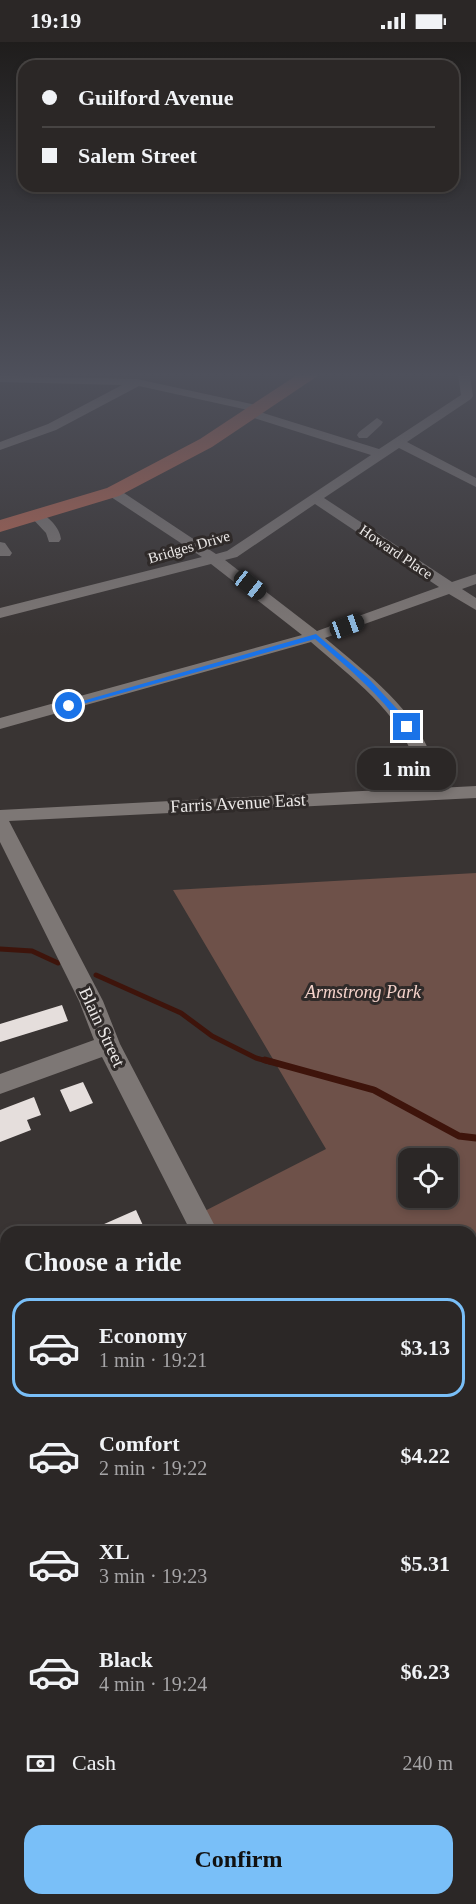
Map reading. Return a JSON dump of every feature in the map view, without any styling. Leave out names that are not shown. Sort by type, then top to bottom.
[{"type":"main road","points":[[0,526],[113,492],[171,462]]},
{"type":"street","name":"Bridges Drive","points":[[0,613],[232,554],[370,462]]},
{"type":"street","points":[[434,462],[476,483]]},
{"type":"street","points":[[113,492],[216,559],[316,636],[367,680],[396,711],[420,752],[429,784],[429,794]]},
{"type":"street","name":"Howard Place","points":[[316,499],[476,605]]},
{"type":"street","points":[[37,516],[53,532],[54,539]]},
{"type":"street","points":[[0,724],[316,636],[476,579]]},
{"type":"street","name":"Farris Avenue East","points":[[0,816],[476,792]]},
{"type":"street","name":"Blain Street","points":[[0,822],[91,1001],[108,1045],[202,1226]]},
{"type":"street","points":[[0,1084],[108,1045]]},
{"type":"green space","name":"Armstrong Park","points":[[476,873],[476,1226],[199,1226],[193,1217],[326,1149],[173,890]]},
{"type":"building","points":[[62,1005],[68,1021],[0,1042],[0,1024]]},
{"type":"building","points":[[83,1082],[93,1103],[70,1112],[60,1090]]},
{"type":"building","points":[[34,1097],[41,1115],[27,1120],[31,1130],[0,1142],[0,1110]]},
{"type":"building","points":[[136,1210],[143,1226],[100,1226]]},
{"type":"waterway","points":[[0,949],[32,951],[58,963]]},
{"type":"waterway","points":[[96,975],[181,1013],[212,1036],[256,1058],[270,1062]]},
{"type":"waterway","points":[[265,1060],[374,1090],[459,1136],[476,1138]]},
{"type":"route","points":[[69,706],[316,636],[327,648],[367,680],[396,711],[407,727]]}]
